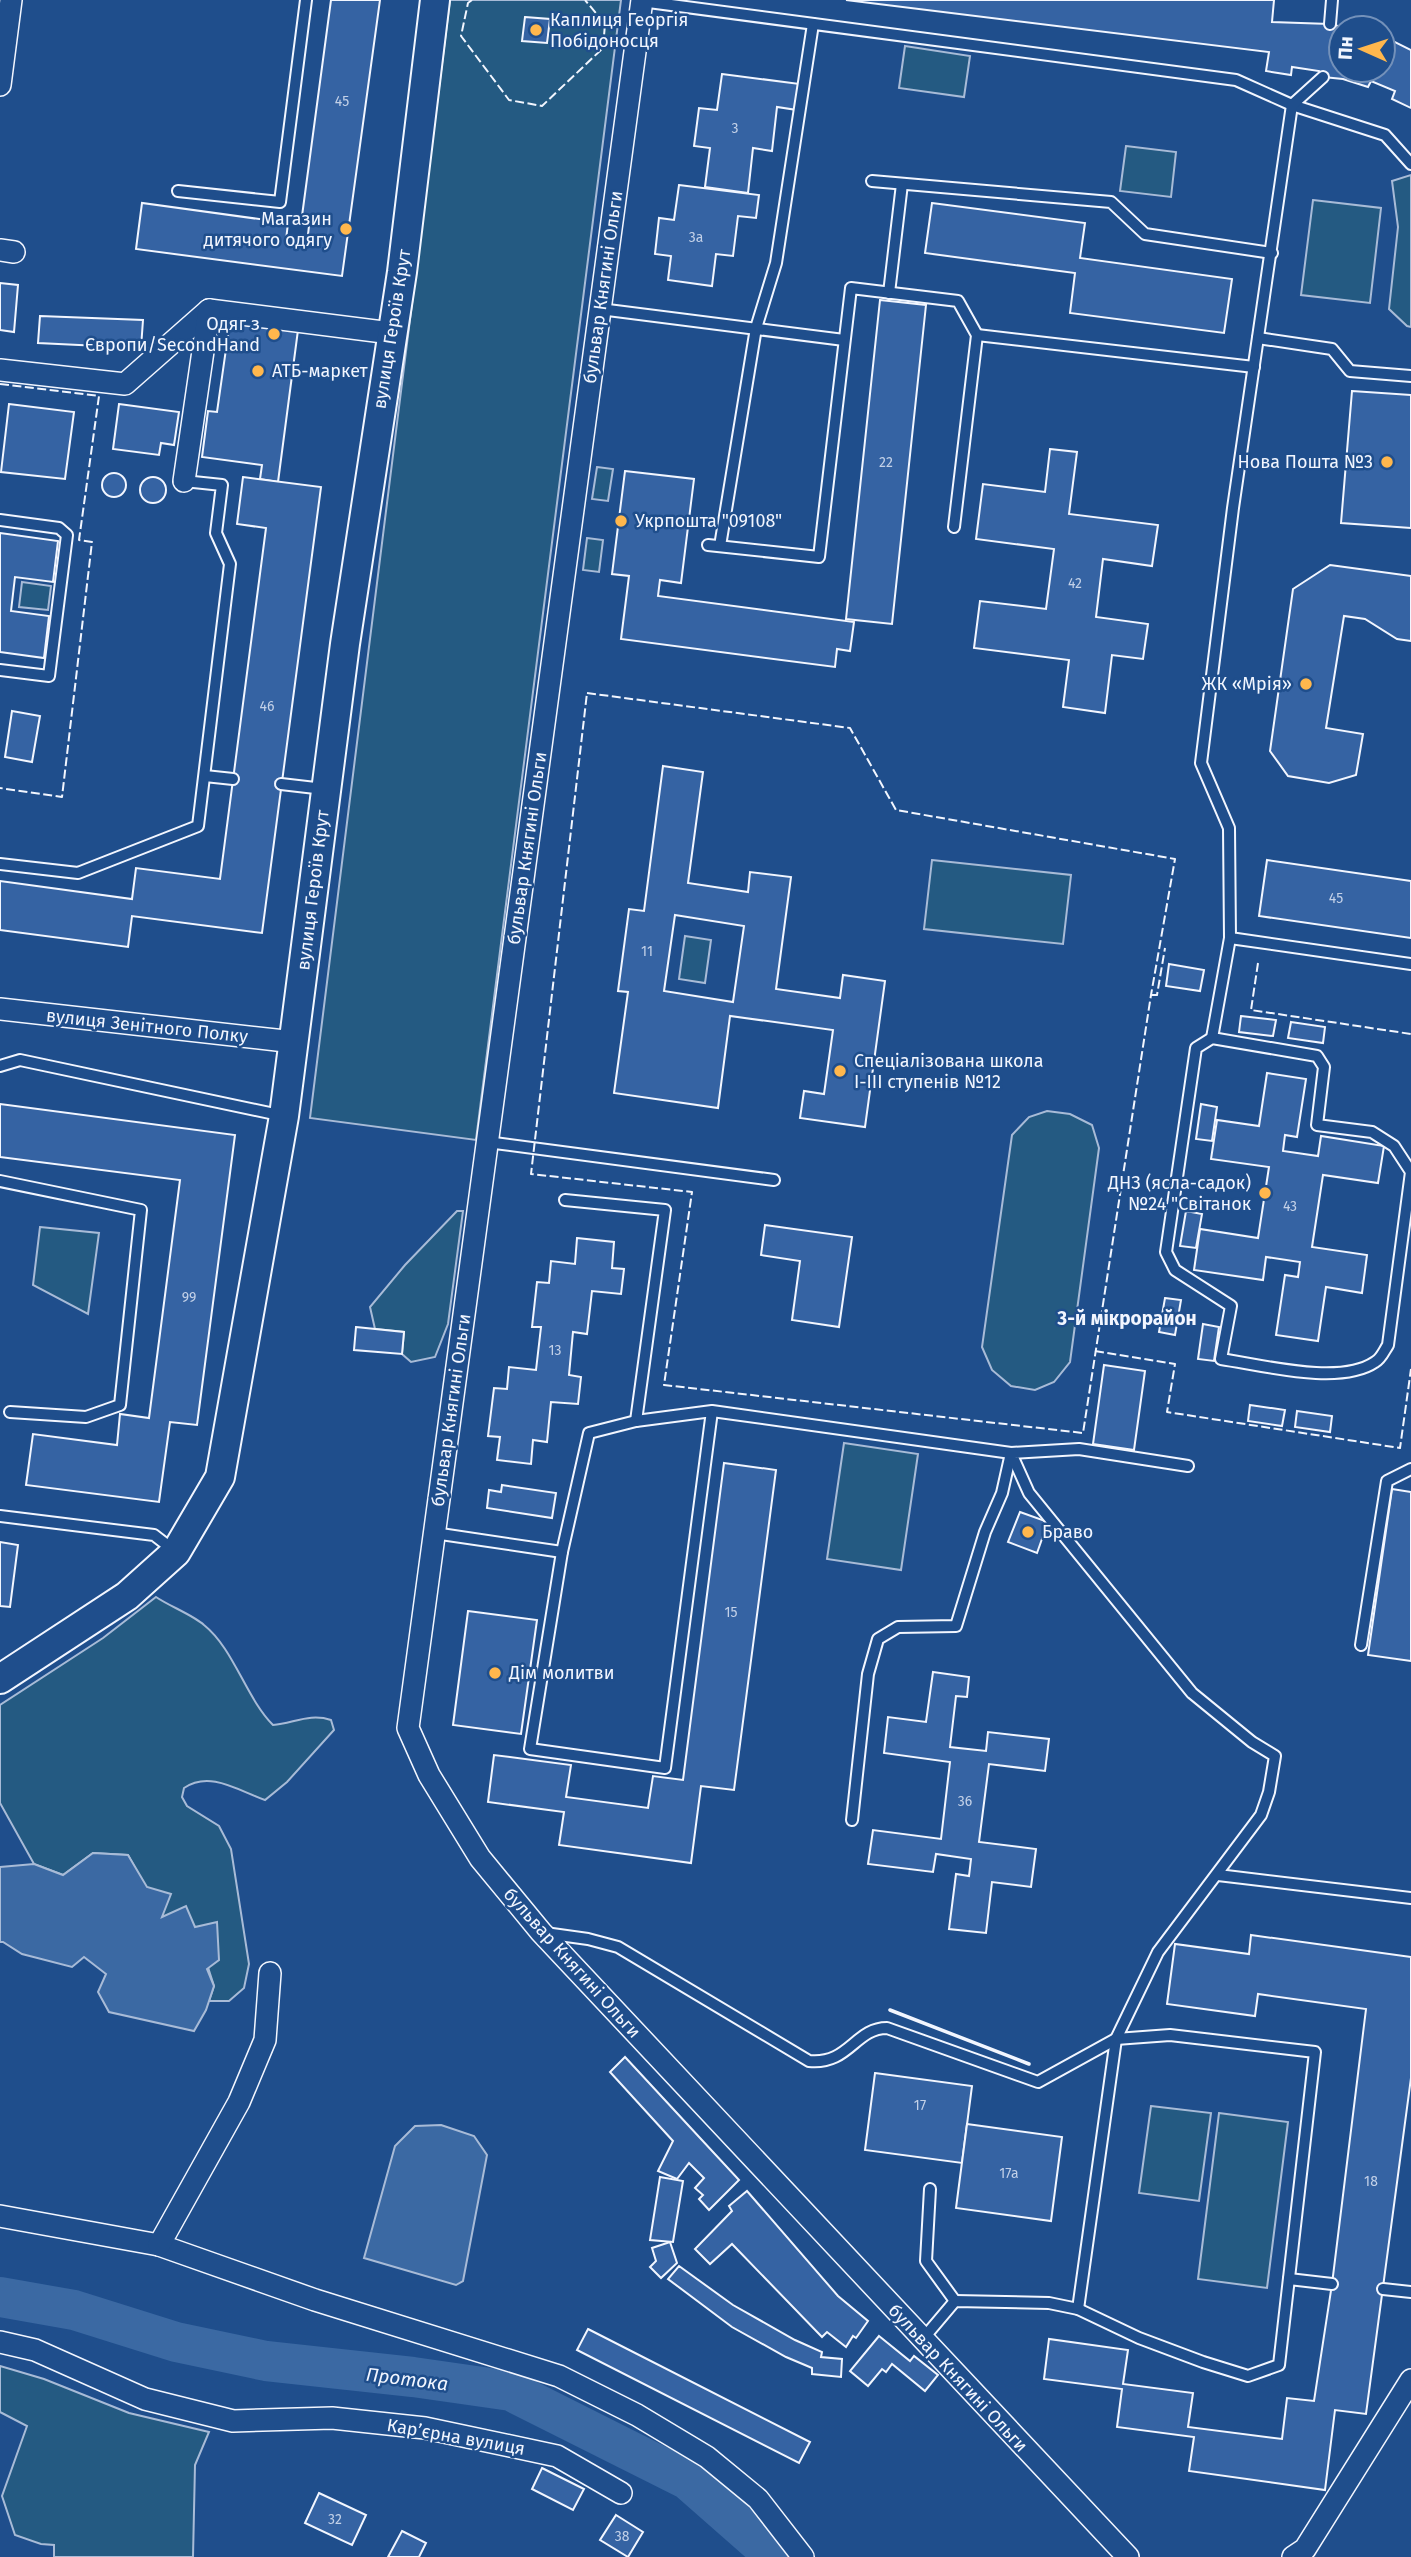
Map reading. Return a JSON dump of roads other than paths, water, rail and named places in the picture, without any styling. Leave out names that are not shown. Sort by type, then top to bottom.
[{"type":"street","points":[[0,85],[10,0]]},
{"type":"street","name":"вулиця Героїв Крут","points":[[0,1679],[127,1596],[176,1552],[220,1477],[284,1116],[345,644],[402,272],[435,0]]},
{"type":"street","name":"бульвар Княгині Ольги","points":[[641,0],[408,1728],[429,1775],[480,1858],[541,1932],[1128,2557]]},
{"type":"street","points":[[0,370],[125,384],[209,310],[391,333]]},
{"type":"street","points":[[184,481],[209,310]]},
{"type":"street","name":"вулиця Зенітного Полку","points":[[0,1009],[294,1042]]},
{"type":"street","points":[[159,2245],[239,2102],[265,2040],[270,1973]]},
{"type":"street","points":[[0,2216],[159,2245],[315,2300],[559,2376],[637,2415],[707,2457],[758,2499],[803,2557]]},
{"type":"street","name":"Карʼєрна вулиця","points":[[0,2342],[35,2350],[145,2399],[233,2421],[332,2418],[425,2428],[556,2456],[621,2493]]},
{"type":"street","points":[[1293,2557],[1304,2549],[1411,2380]]},
{"type":"lane","points":[[178,191],[280,202],[306,0]]},
{"type":"lane","points":[[641,0],[1236,80],[1292,105],[1385,135],[1411,164]]},
{"type":"lane","points":[[720,546],[756,328],[776,263],[813,24]]},
{"type":"lane","points":[[1212,1038],[1230,939],[1229,828],[1201,763],[1233,508],[1292,105],[1323,77]]},
{"type":"lane","points":[[872,181],[1111,202],[1145,234],[1272,253]]},
{"type":"lane","points":[[889,293],[902,184]]},
{"type":"lane","points":[[708,545],[819,557],[850,288],[958,301],[977,335],[954,527]]},
{"type":"lane","points":[[600,309],[844,340]]},
{"type":"lane","points":[[977,335],[1254,367]]},
{"type":"lane","points":[[1258,338],[1332,349],[1350,371],[1411,376]]},
{"type":"lane","points":[[0,863],[78,873],[198,826],[230,564],[216,534],[222,485],[184,481]]},
{"type":"lane","points":[[0,520],[59,528],[67,536],[49,676],[0,670]]},
{"type":"lane","points":[[205,776],[233,779]]},
{"type":"lane","points":[[281,784],[327,789]]},
{"type":"lane","points":[[1230,939],[1411,964]]},
{"type":"lane","points":[[1212,1038],[1317,1056],[1324,1067],[1317,1125],[1372,1132],[1394,1146],[1411,1172],[1388,1345],[1377,1362],[1354,1371],[1330,1375],[1221,1359],[1231,1306],[1175,1270],[1166,1252],[1196,1048],[1212,1038]]},
{"type":"lane","points":[[0,1066],[20,1060],[284,1116]]},
{"type":"lane","points":[[487,1142],[774,1180]]},
{"type":"lane","points":[[0,1181],[141,1210],[120,1405],[86,1417],[10,1412]]},
{"type":"lane","points":[[565,1200],[665,1210],[636,1421]]},
{"type":"lane","points":[[712,1411],[665,1768],[530,1749],[562,1552],[589,1433],[636,1421],[712,1411],[1011,1453],[1079,1449],[1188,1466]]},
{"type":"lane","points":[[852,1820],[868,1674],[878,1639],[898,1627],[956,1626],[985,1532],[1002,1493],[1011,1453]]},
{"type":"lane","points":[[1011,1453],[1029,1493],[1192,1693],[1252,1742],[1275,1756],[1269,1792],[1261,1815],[1158,1952],[1116,2039],[1078,2309]]},
{"type":"lane","points":[[1361,1645],[1387,1481],[1411,1469]]},
{"type":"lane","points":[[0,1516],[154,1535],[176,1552]]},
{"type":"lane","points":[[434,1533],[562,1552]]},
{"type":"lane","points":[[1218,1875],[1411,1898]]},
{"type":"lane","points":[[541,1932],[589,1939],[618,1947],[809,2061],[824,2062],[838,2056],[870,2031],[887,2028],[1038,2082],[1116,2039],[1170,2035],[1315,2052],[1279,2365],[1248,2376],[1139,2338],[1078,2309],[1049,2303],[955,2301]]},
{"type":"lane","points":[[930,2189],[926,2261],[955,2301]]},
{"type":"lane","points":[[1289,2279],[1332,2284]]},
{"type":"lane","points":[[1383,2289],[1411,2292]]},
{"type":"lane","points":[[922,2340],[955,2301]]},
{"type":"waterway","name":"Протока","points":[[0,2297],[74,2310],[176,2342],[266,2361],[511,2391],[688,2480],[762,2545],[770,2557]]},
{"type":"place","name":"Каплиця Георгія Побідоносця","points":[[536,30]]},
{"type":"place","name":"Магазин дитячого одягу","points":[[346,229]]},
{"type":"place","name":"Одяг з Європи/SecondHand","points":[[274,334]]},
{"type":"place","name":"АТБ-маркет","points":[[258,371]]},
{"type":"place","name":"Нова Пошта №3","points":[[1387,462]]},
{"type":"place","name":"Укрпошта \"09108\"","points":[[621,521]]},
{"type":"place","name":"ЖК «Мрія»","points":[[1306,684]]},
{"type":"place","name":"Спеціалізована школа І-ІІІ ступенів №12","points":[[840,1071]]},
{"type":"place","name":"ДНЗ (ясла-садок) №24 \"Світанок","points":[[1265,1193]]},
{"type":"place","name":"Браво","points":[[1028,1532]]},
{"type":"place","name":"Дім молитви","points":[[495,1673]]},
{"type":"district","name":"3-й мікрорайон","points":[[1127,1318]]}]
